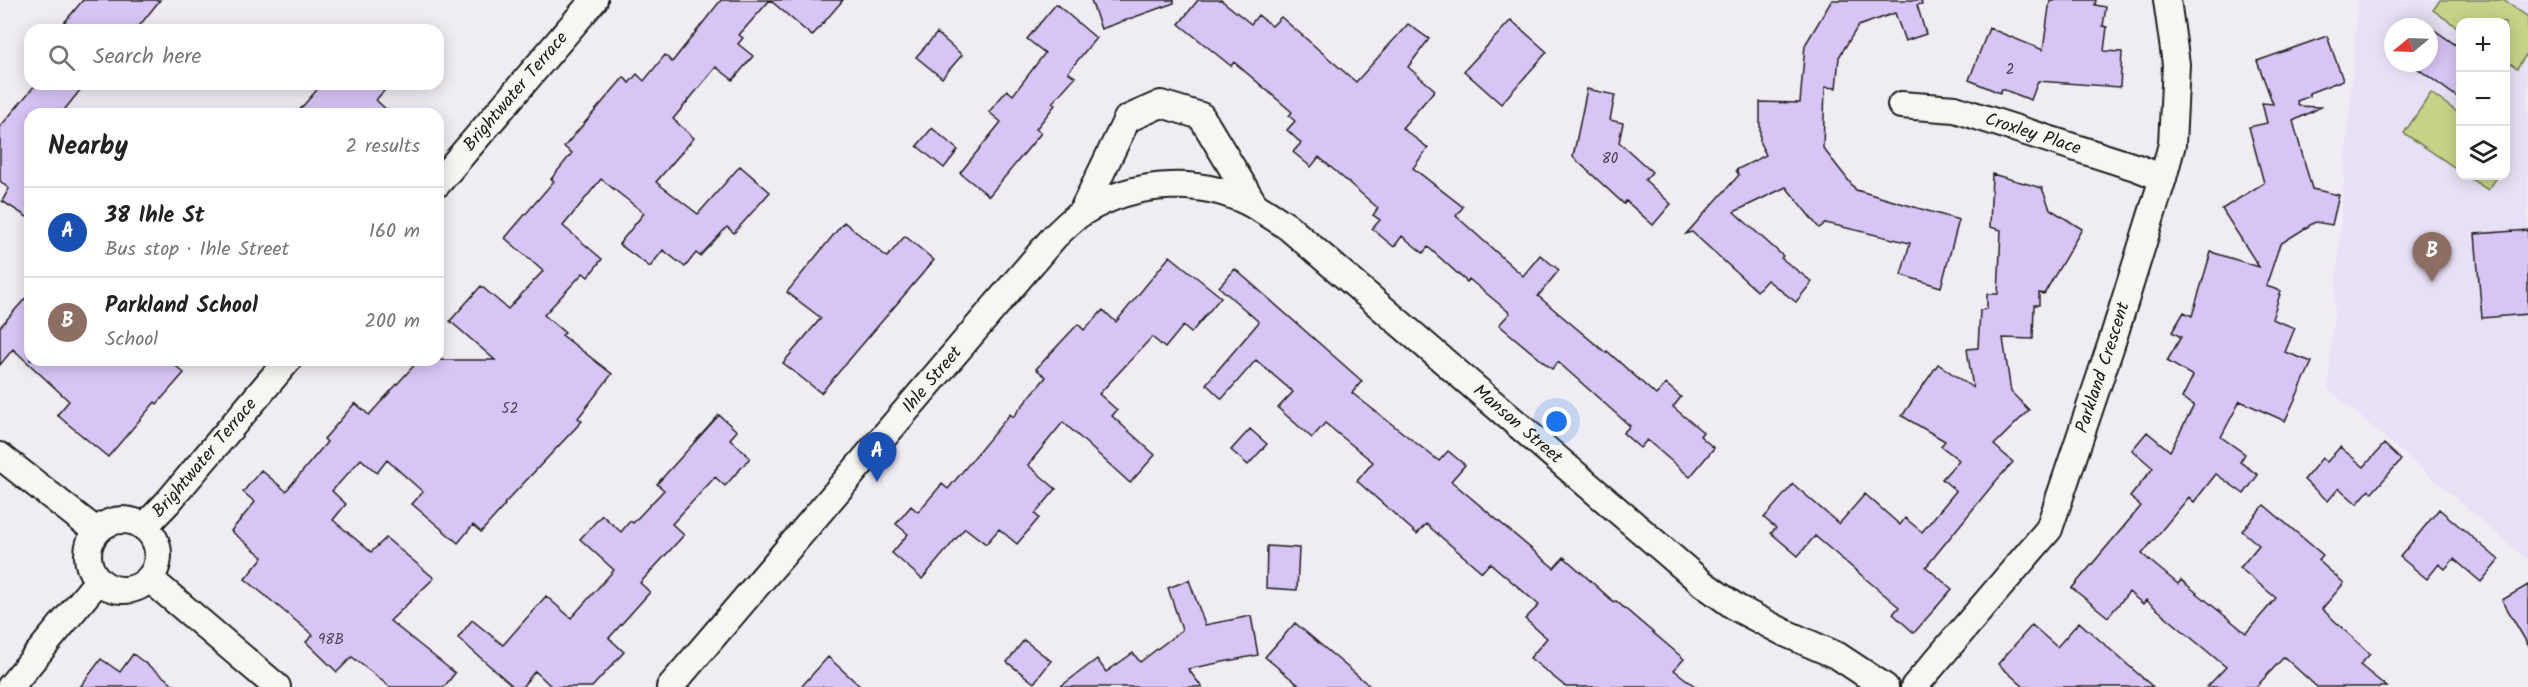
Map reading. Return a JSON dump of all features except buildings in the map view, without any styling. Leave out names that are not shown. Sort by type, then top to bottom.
[{"type":"street","name":"Brightwater Terrace","points":[[444,176],[594,0]]},
{"type":"street","name":"Parkland Crescent","points":[[1914,687],[2049,529],[2172,144],[2176,64],[2167,0]]},
{"type":"street","points":[[1082,212],[1127,119],[1161,104],[1201,116],[1255,206]]},
{"type":"street","name":"Croxley Place","points":[[1901,105],[1955,109],[2163,178]]},
{"type":"street","name":"Manson Street","points":[[1147,186],[1175,185],[1212,189],[1255,206],[1288,227],[1702,583],[1737,608],[1785,633],[1838,656],[1885,687]]},
{"type":"street","name":"Ihle Street","points":[[670,687],[1055,236],[1082,212],[1147,186]]},
{"type":"street","name":"Brightwater Terrace","points":[[144,527],[168,502],[283,366]]},
{"type":"street","points":[[0,456],[96,531]]},
{"type":"street","points":[[115,520],[132,520],[144,527],[153,539],[159,554],[157,568],[150,579],[141,587],[123,591],[112,589],[98,581],[91,571],[88,558],[90,544],[96,531],[115,520]]},
{"type":"street","points":[[150,579],[277,687]]},
{"type":"street","points":[[10,687],[98,581]]},
{"type":"shaded area","points":[[2358,0],[2528,0],[2528,560],[2328,389]]},
{"type":"green space","points":[[2440,0],[2503,0],[2528,17],[2528,52],[2517,68],[2510,63],[2510,18],[2456,18],[2456,26],[2433,10]]},
{"type":"green space","points":[[2431,93],[2456,111],[2456,168],[2404,133]]},
{"type":"green space","points":[[2472,180],[2495,180],[2488,190]]},
{"type":"place","name":"Parkland School","points":[[2432,282]]},
{"type":"place","name":"38 Ihle St","points":[[877,482]]}]
